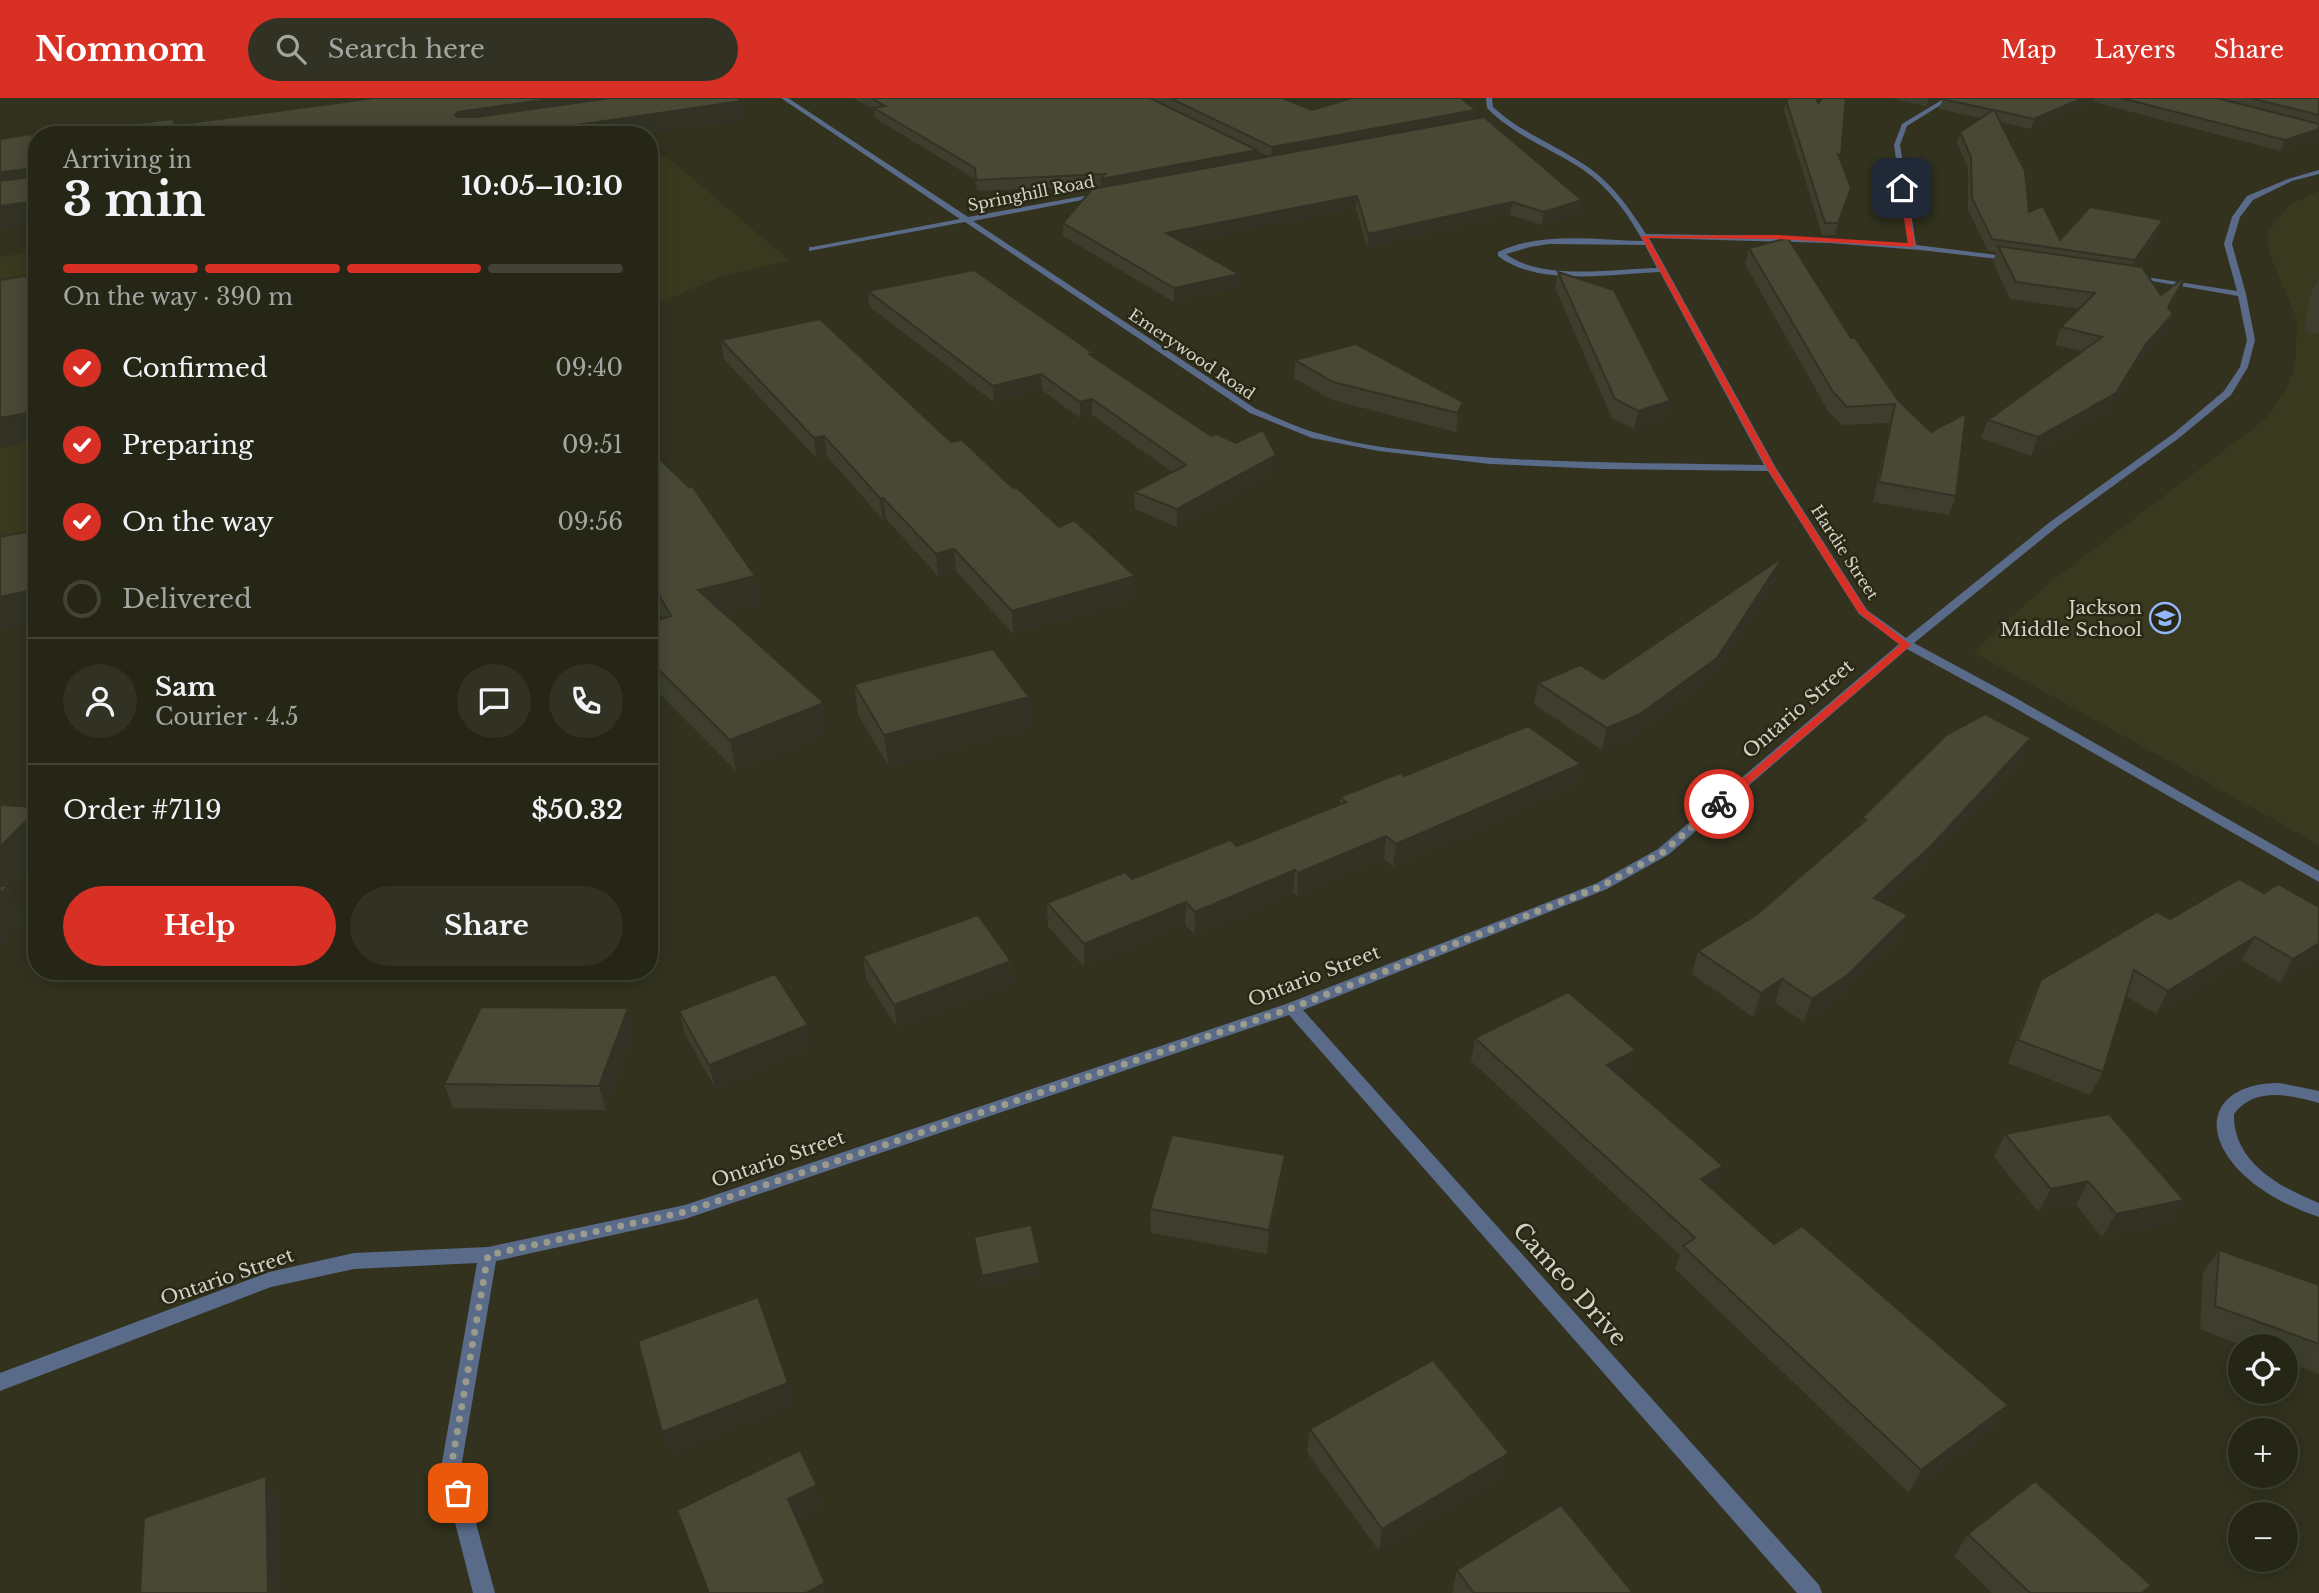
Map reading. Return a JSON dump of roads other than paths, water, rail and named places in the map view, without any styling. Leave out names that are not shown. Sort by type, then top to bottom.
[{"type":"street","name":"Emerywood Road","points":[[785,98],[1253,411],[1321,437],[1405,452],[1503,462],[1771,468]]},
{"type":"street","name":"Hardie Street","points":[[1489,98],[1490,108],[1503,120],[1584,167],[1616,194],[1646,240],[1771,468],[1863,612],[1906,645],[2001,695],[2319,877]]},
{"type":"street","points":[[1912,245],[1897,145],[1904,125],[1949,98]]},
{"type":"street","points":[[1490,122],[1503,120]]},
{"type":"street","name":"Ontario Street","points":[[0,1382],[269,1280],[354,1261],[488,1255],[685,1212],[1292,1008],[1602,886],[1663,852],[1906,645],[2054,524],[2176,436],[2228,393],[2244,367],[2251,340],[2228,244],[2236,217],[2250,198],[2290,180],[2319,172]]},
{"type":"street","name":"Springhill Road","points":[[812,249],[1118,191]]},
{"type":"street","points":[[1662,270],[1543,272],[1523,269],[1507,262],[1501,254],[1512,246],[1555,243],[1778,237],[1912,245],[2027,261]]},
{"type":"street","points":[[2121,275],[2242,294]]},
{"type":"street","name":"Cameo Drive","points":[[1292,1008],[1811,1593]]},
{"type":"street","points":[[2319,1097],[2301,1091],[2266,1089],[2240,1096],[2225,1113],[2227,1136],[2241,1161],[2266,1184],[2301,1204],[2319,1210]]},
{"type":"street","points":[[484,1593],[451,1468],[488,1255]]},
{"type":"place","name":"Jackson Middle School","points":[[2165,618]]}]
